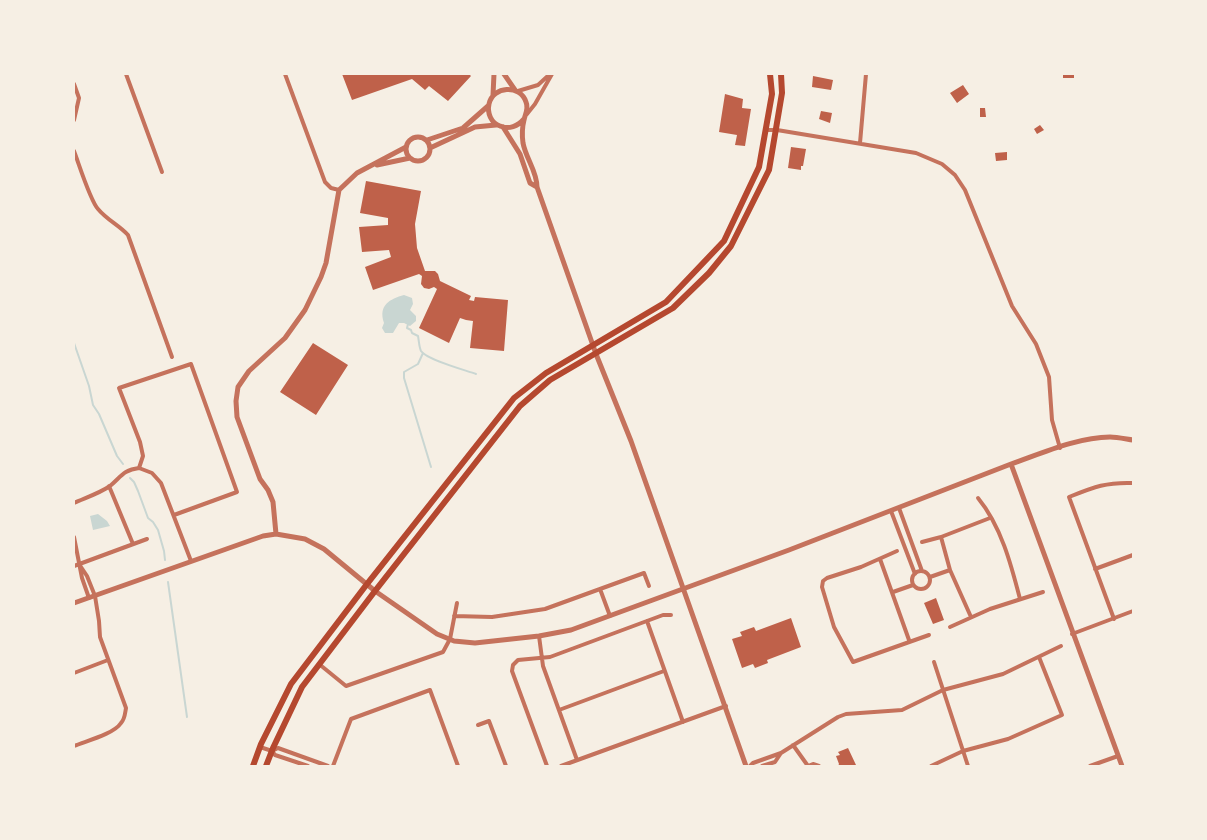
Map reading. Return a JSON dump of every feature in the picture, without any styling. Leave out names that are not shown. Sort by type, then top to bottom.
[{"type":"main road","points":[[266,766],[302,687],[371,587],[514,398],[546,373],[666,302],[724,241],[759,167],[772,94],[770,74]]},
{"type":"main road","points":[[253,766],[260,746],[291,684],[520,406],[550,380],[672,308],[709,272],[731,246],[769,170],[782,93],[781,74]]},
{"type":"street","points":[[126,74],[162,172]]},
{"type":"street","points":[[285,74],[325,182],[331,188],[339,190]]},
{"type":"street","points":[[427,140],[463,128],[488,106],[495,80],[494,74]]},
{"type":"street","points":[[504,74],[526,101],[522,132],[537,187],[596,354],[631,441],[748,766],[781,753],[838,717],[846,714],[902,710],[943,690],[1003,674],[1061,646]]},
{"type":"street","points":[[492,96],[496,92],[506,89],[517,91],[538,86],[551,74]]},
{"type":"street","points":[[503,128],[515,127],[525,117],[535,104],[551,74]]},
{"type":"street","points":[[860,143],[866,74]]},
{"type":"street","points":[[74,84],[79,98],[74,120]]},
{"type":"street","points":[[488,106],[489,114],[496,124],[503,128],[520,154],[530,182],[537,187]]},
{"type":"street","points":[[430,148],[475,127],[496,124]]},
{"type":"street","points":[[767,130],[777,130],[916,153],[934,160],[955,175],[968,196],[1012,306],[1036,344],[1049,377],[1052,420],[1060,448]]},
{"type":"street","points":[[422,137],[427,140],[430,148],[428,156],[422,161],[413,161],[406,153],[406,147],[410,140],[422,137]]},
{"type":"street","points":[[276,534],[273,502],[268,490],[260,479],[237,417],[237,391],[245,376],[285,338],[305,310],[321,277],[327,257],[339,190],[357,173],[406,147]]},
{"type":"street","points":[[74,150],[96,207],[106,219],[119,226],[128,235],[172,357]]},
{"type":"street","points":[[369,167],[410,158]]},
{"type":"street","points":[[139,468],[143,456],[140,442],[119,388],[191,364],[237,492],[174,515]]},
{"type":"street","points":[[74,603],[263,536],[276,534],[305,539],[324,549],[371,587],[437,634],[450,639],[475,643],[539,636],[571,630],[684,590],[1011,464],[1084,441],[1110,437],[1133,440]]},
{"type":"street","points":[[1011,464],[1122,766]]},
{"type":"street","points":[[74,503],[110,486],[122,474],[132,469],[139,468],[152,473],[161,483],[191,561]]},
{"type":"street","points":[[1114,618],[1070,498],[1092,488],[1114,482],[1133,483]]},
{"type":"street","points":[[110,486],[133,544]]},
{"type":"street","points":[[978,498],[1006,549],[1020,599]]},
{"type":"street","points":[[898,508],[922,572]]},
{"type":"street","points":[[891,511],[915,574]]},
{"type":"street","points":[[922,542],[942,537],[990,518]]},
{"type":"street","points":[[74,537],[82,578],[92,597],[100,621],[100,637],[126,708],[123,721],[119,726],[74,746]]},
{"type":"street","points":[[942,537],[950,570],[971,617]]},
{"type":"street","points":[[74,566],[148,538]]},
{"type":"street","points":[[897,551],[823,581],[822,586],[834,627],[853,662],[909,640],[929,635]]},
{"type":"street","points":[[1095,569],[1133,555]]},
{"type":"street","points":[[880,559],[909,640]]},
{"type":"street","points":[[930,577],[950,570]]},
{"type":"street","points":[[922,572],[927,573],[930,577],[930,583],[924,589],[918,589],[913,585],[912,579],[915,574],[922,572]]},
{"type":"street","points":[[454,616],[492,616],[545,609],[644,573],[648,586]]},
{"type":"street","points":[[893,592],[913,585]]},
{"type":"street","points":[[600,589],[610,616]]},
{"type":"street","points":[[950,627],[971,617],[1043,592]]},
{"type":"street","points":[[319,664],[346,686],[443,652],[450,639],[457,603]]},
{"type":"street","points":[[1072,634],[1133,611]]},
{"type":"street","points":[[547,766],[512,671],[513,665],[518,660],[550,656],[664,615],[671,615]]},
{"type":"street","points":[[647,621],[683,722]]},
{"type":"street","points":[[539,636],[541,657],[578,760]]},
{"type":"street","points":[[931,766],[963,751],[1008,739],[1062,715],[1039,657]]},
{"type":"street","points":[[74,673],[108,660]]},
{"type":"street","points":[[934,662],[968,766]]},
{"type":"street","points":[[559,710],[664,671]]},
{"type":"street","points":[[333,766],[351,719],[430,690],[458,766]]},
{"type":"street","points":[[561,766],[726,706]]},
{"type":"street","points":[[478,725],[489,721],[506,766]]},
{"type":"street","points":[[793,745],[808,766],[813,764],[819,766]]},
{"type":"street","points":[[260,746],[272,751],[275,755],[308,766]]},
{"type":"street","points":[[272,751],[278,748],[328,766]]},
{"type":"street","points":[[286,759],[290,752]]},
{"type":"street","points":[[762,766],[774,762],[781,753]]},
{"type":"street","points":[[1090,766],[1118,756]]},
{"type":"shaded area","points":[[404,295],[412,298],[413,304],[410,310],[416,316],[416,321],[410,326],[399,323],[393,333],[385,333],[382,328],[384,323],[384,307],[390,301]]},
{"type":"shaded area","points":[[98,514],[110,526],[93,530],[90,516]]},
{"type":"building","points":[[342,74],[469,74],[471,76],[448,101],[429,86],[425,90],[412,79],[352,100]]},
{"type":"building","points":[[1063,74],[1074,74],[1074,78],[1063,78]]},
{"type":"building","points":[[813,76],[833,80],[831,90],[812,87]]},
{"type":"building","points":[[963,85],[969,94],[957,103],[950,93]]},
{"type":"building","points":[[725,94],[743,99],[742,108],[751,109],[745,146],[735,145],[737,135],[719,132]]},
{"type":"building","points":[[980,108],[985,108],[986,117],[980,117]]},
{"type":"building","points":[[821,111],[832,113],[830,123],[819,119]]},
{"type":"building","points":[[1040,125],[1044,130],[1037,134],[1034,129]]},
{"type":"building","points":[[791,147],[806,149],[801,170],[788,168]]},
{"type":"building","points":[[1007,152],[1007,160],[996,161],[995,153]]},
{"type":"building","points":[[366,181],[421,191],[415,224],[417,248],[425,271],[435,271],[440,281],[471,296],[469,300],[474,301],[475,297],[508,300],[504,351],[470,348],[473,321],[460,318],[449,343],[419,328],[437,289],[434,287],[424,288],[421,284],[422,276],[419,274],[373,290],[365,267],[391,257],[389,250],[362,252],[359,227],[388,225],[388,218],[360,213]]},
{"type":"building","points":[[313,343],[348,365],[316,415],[280,392]]},
{"type":"building","points":[[936,598],[944,620],[933,624],[924,603]]},
{"type":"building","points":[[791,618],[801,647],[767,660],[768,663],[755,668],[753,664],[742,668],[732,639],[742,636],[740,632],[754,627],[756,631]]},
{"type":"building","points":[[848,748],[856,765],[838,766],[836,756],[840,755],[838,752]]},
{"type":"waterway","points":[[408,324],[407,328],[418,336],[420,349],[425,354],[438,361],[476,374]]},
{"type":"waterway","points":[[74,343],[89,386],[93,405],[99,414],[117,456],[123,464]]},
{"type":"waterway","points":[[423,353],[418,364],[404,372],[404,378],[431,467]]},
{"type":"waterway","points":[[130,478],[134,482],[148,518],[158,530],[165,560]]},
{"type":"waterway","points":[[168,582],[187,717]]}]
